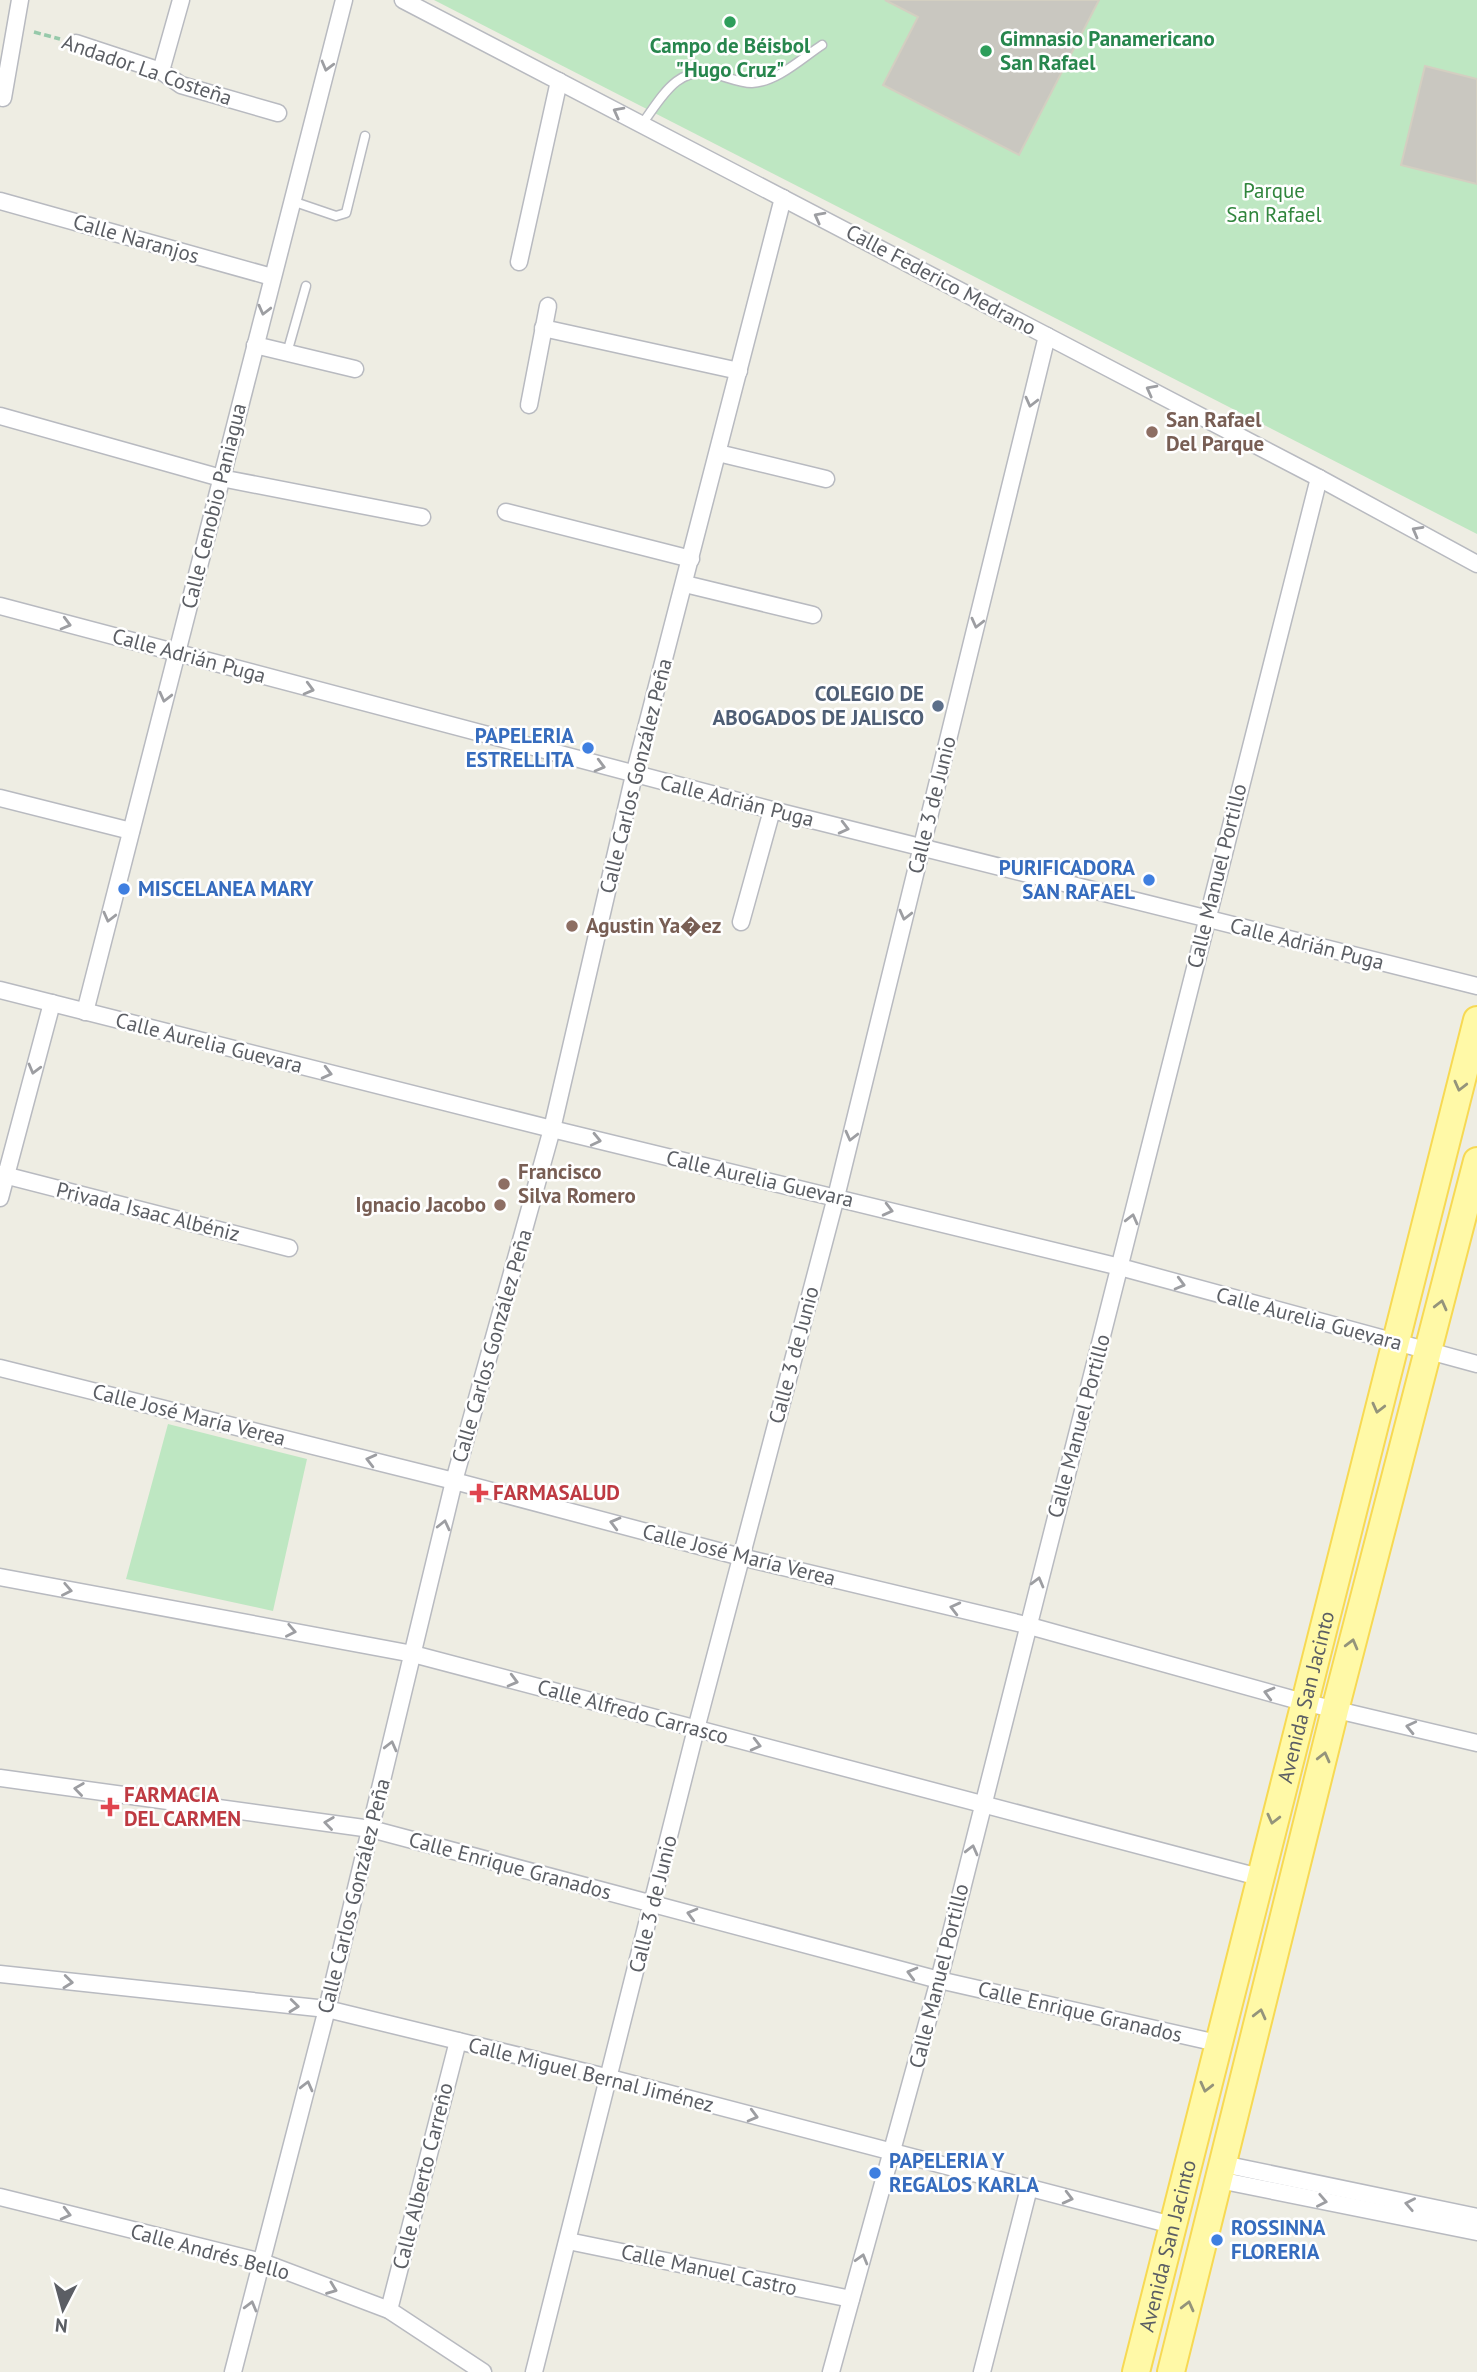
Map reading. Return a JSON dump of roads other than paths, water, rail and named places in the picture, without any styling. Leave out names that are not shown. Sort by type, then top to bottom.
[{"type":"main road","name":"Avenida San Jacinto","points":[[1136,2372],[1477,1020]]},
{"type":"main road","name":"Avenida San Jacinto","points":[[1171,2372],[1335,1710],[1477,1161]]},
{"type":"street","points":[[3,98],[6,51],[16,28],[20,0]]},
{"type":"street","points":[[161,71],[181,0]]},
{"type":"street","name":"Calle Cenobio Paniagua","points":[[85,1012],[344,0]]},
{"type":"street","name":"Calle Federico Medrano","points":[[402,0],[1319,478],[1477,564]]},
{"type":"street","name":"Andador La Costeña","points":[[76,43],[161,71],[181,85],[278,113]]},
{"type":"street","points":[[519,262],[559,81]]},
{"type":"street","name":"Calle Carlos González Peña","points":[[233,2372],[327,2009],[454,1481],[552,1129],[634,775],[783,198]]},
{"type":"street","name":"Calle Naranjos","points":[[0,201],[272,277]]},
{"type":"street","points":[[529,405],[548,306]]},
{"type":"street","points":[[543,328],[739,371]]},
{"type":"street","name":"Calle 3 de Junio","points":[[534,2372],[696,1729],[836,1197],[1047,336]]},
{"type":"street","points":[[255,345],[355,369]]},
{"type":"street","points":[[0,416],[220,478],[422,517]]},
{"type":"street","points":[[718,453],[826,478]]},
{"type":"street","name":"Calle Manuel Portillo","points":[[831,2372],[894,2153],[939,1980],[1026,1625],[1120,1268],[1319,478]]},
{"type":"street","points":[[506,512],[691,559]]},
{"type":"street","points":[[685,584],[813,615]]},
{"type":"street","name":"Calle Adrián Puga","points":[[0,606],[634,775],[1477,986]]},
{"type":"street","points":[[0,798],[131,831]]},
{"type":"street","points":[[741,922],[772,810]]},
{"type":"street","name":"Calle Aurelia Guevara","points":[[0,990],[1120,1268],[1477,1364]]},
{"type":"street","points":[[0,1198],[3,1175],[52,1003]]},
{"type":"street","name":"Privada Isaac Albéniz","points":[[3,1175],[289,1248]]},
{"type":"street","name":"Calle José María Verea","points":[[0,1368],[454,1481],[741,1557],[1026,1625],[1303,1702],[1477,1743]]},
{"type":"street","name":"Calle Alfredo Carrasco","points":[[0,1577],[413,1654],[1259,1877]]},
{"type":"street","name":"Calle Enrique Granados","points":[[0,1778],[371,1829],[939,1980],[1217,2043]]},
{"type":"street","name":"Calle Miguel Bernal Jiménez","points":[[0,1974],[327,2009],[610,2078],[1172,2225]]},
{"type":"street","name":"Calle Alberto Carreño","points":[[389,2310],[458,2041]]},
{"type":"street","points":[[1221,2172],[1477,2232]]},
{"type":"street","points":[[1256,2180],[1477,2217]]},
{"type":"street","points":[[982,2372],[1029,2188]]},
{"type":"street","name":"Calle Andrés Bello","points":[[0,2197],[262,2262],[389,2310],[483,2372]]},
{"type":"street","name":"Calle Manuel Castro","points":[[568,2241],[851,2299]]},
{"type":"lane","points":[[642,124],[674,81],[686,74],[702,71],[751,83],[775,77],[822,45]]},
{"type":"lane","points":[[291,201],[336,216],[346,212],[365,136]]},
{"type":"lane","points":[[287,353],[306,286]]},
{"type":"place","name":"Campo de Béisbol \"Hugo Cruz\"","points":[[730,22]]},
{"type":"place","name":"Gimnasio Panamericano San Rafael","points":[[986,51]]},
{"type":"place","name":"San Rafael Del Parque","points":[[1152,432]]},
{"type":"place","name":"COLEGIO DE ABOGADOS DE JALISCO","points":[[938,706]]},
{"type":"place","name":"PAPELERIA ESTRELLITA","points":[[588,748]]},
{"type":"place","name":"PURIFICADORA SAN RAFAEL","points":[[1149,880]]},
{"type":"place","name":"MISCELANEA MARY","points":[[124,889]]},
{"type":"place","name":"Agustin Ya�ez","points":[[572,926]]},
{"type":"place","name":"Francisco Silva Romero","points":[[504,1184]]},
{"type":"place","name":"Ignacio Jacobo","points":[[500,1205]]},
{"type":"place","name":"FARMASALUD","points":[[479,1493]]},
{"type":"place","name":"FARMACIA DEL CARMEN","points":[[110,1807]]},
{"type":"place","name":"PAPELERIA Y REGALOS KARLA","points":[[875,2173]]},
{"type":"place","name":"ROSSINNA FLORERIA","points":[[1217,2240]]},
{"type":"park label","name":"Parque San Rafael","points":[[1274,203]]}]
